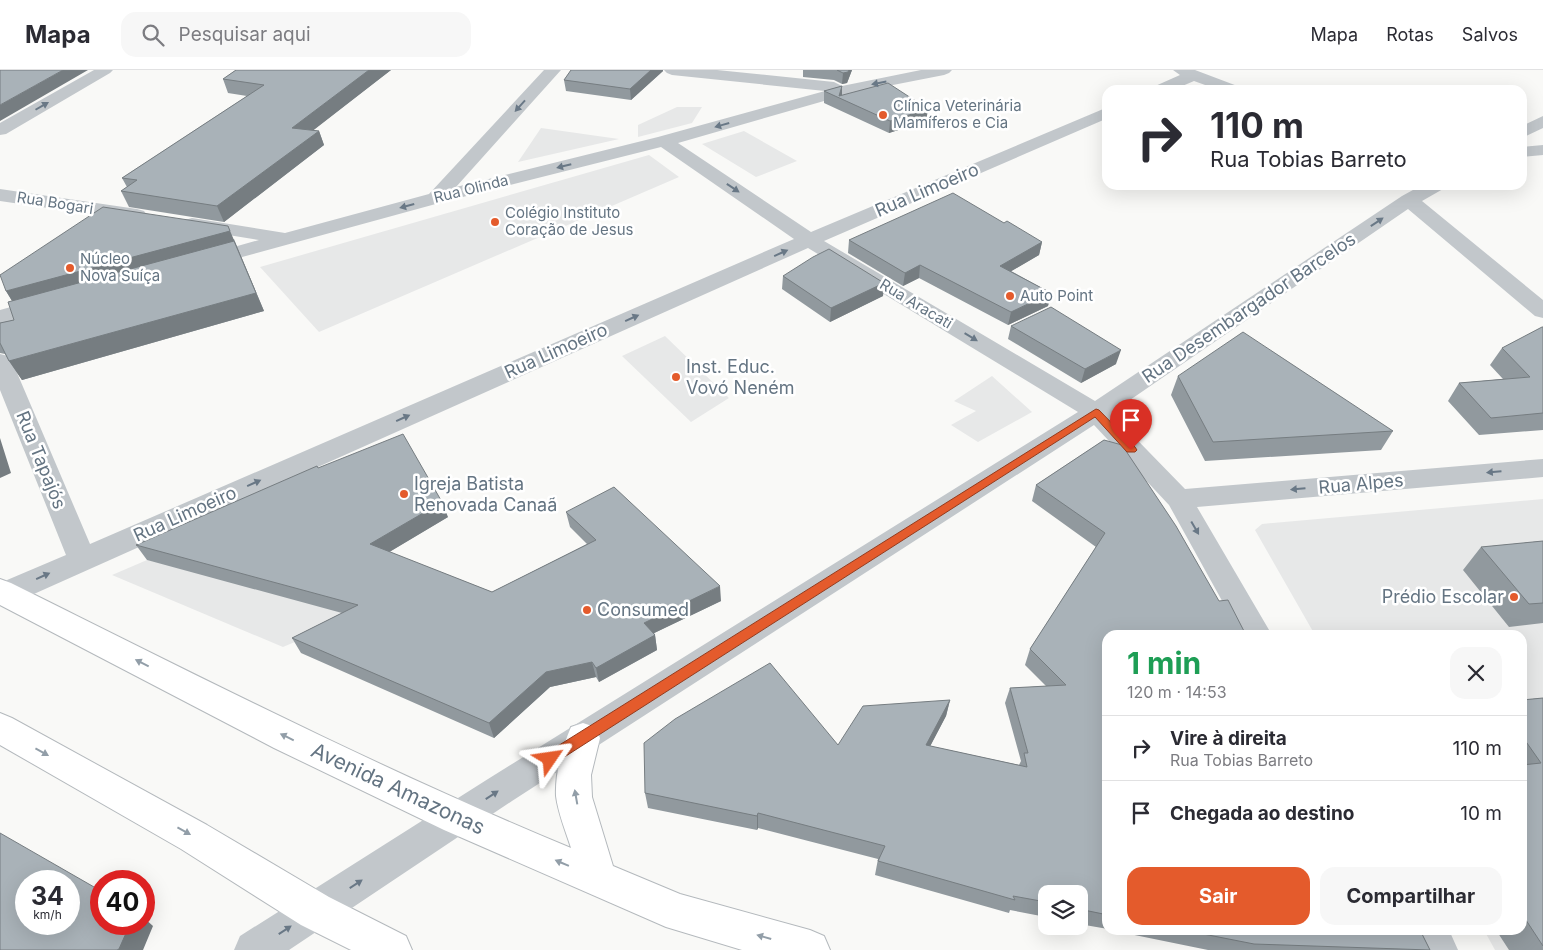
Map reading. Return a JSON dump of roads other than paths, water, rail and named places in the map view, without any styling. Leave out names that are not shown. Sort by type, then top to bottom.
[{"type":"main road","name":"Avenida Amazonas","points":[[3,592],[286,737],[457,818],[680,913],[810,950]]},
{"type":"main road","points":[[0,728],[194,837],[315,911],[392,950]]},
{"type":"main road","points":[[583,738],[574,775],[574,797],[598,878]]},
{"type":"street","points":[[0,130],[105,70]]},
{"type":"street","points":[[436,198],[553,70]]},
{"type":"street","points":[[672,70],[850,89]]},
{"type":"street","name":"Rua Olinda","points":[[182,267],[436,198],[664,141],[850,89],[944,70]]},
{"type":"street","points":[[1167,85],[1187,72],[1221,85]]},
{"type":"street","name":"Rua Limoeiro","points":[[3,592],[809,240],[1102,115]]},
{"type":"street","points":[[1527,130],[1543,121]]},
{"type":"street","name":"Rua Aracati","points":[[664,141],[809,240],[1096,412],[1178,500],[1254,630]]},
{"type":"street","points":[[1527,152],[1543,150]]},
{"type":"street","name":"Rua Desembargador Barcelos","points":[[254,950],[457,818],[1096,412],[1409,200],[1427,190]]},
{"type":"street","name":"Rua Bogari","points":[[0,194],[288,238]]},
{"type":"street","points":[[1409,200],[1543,311]]},
{"type":"street","points":[[0,317],[67,299]]},
{"type":"street","name":"Rua Tapajós","points":[[0,361],[82,559]]},
{"type":"street","name":"Rua Alpes","points":[[1178,500],[1543,468]]},
{"type":"street","points":[[1430,935],[1438,950]]},
{"type":"place","name":"Clínica Veterinária Mamíferos e Cia","points":[[883,115]]},
{"type":"place","name":"Colégio Instituto Coração de Jesus","points":[[495,222]]},
{"type":"place","name":"Núcleo Nova Suíça","points":[[70,268]]},
{"type":"place","name":"Auto Point","points":[[1010,296]]},
{"type":"place","name":"Inst. Educ. Vovó Neném","points":[[676,377]]},
{"type":"place","name":"Igreja Batista Renovada Canaã","points":[[404,494]]},
{"type":"place","name":"Prédio Escolar","points":[[1514,597]]},
{"type":"place","name":"Consumed","points":[[587,610]]}]
